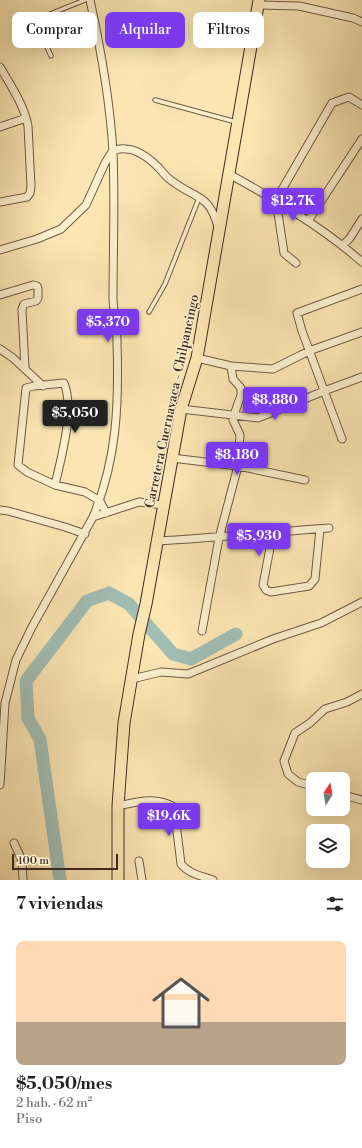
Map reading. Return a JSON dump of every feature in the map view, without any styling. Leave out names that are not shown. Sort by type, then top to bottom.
[{"type":"main road","name":"Carretera Cuernavaca - Chilpancingo","points":[[118,880],[118,806],[124,723],[181,409],[197,358],[259,2]]},
{"type":"street","points":[[0,785],[5,703],[16,660],[32,627],[85,534],[93,517],[100,501],[114,446],[118,402],[117,341],[114,302],[113,150],[105,73],[90,0]]},
{"type":"street","points":[[259,2],[299,6],[353,18],[362,22]]},
{"type":"street","points":[[0,67],[23,108],[26,118],[28,126],[31,186],[30,193],[27,197],[0,202]]},
{"type":"street","points":[[296,263],[284,254],[276,200],[332,103],[349,98],[362,105]]},
{"type":"street","points":[[0,127],[26,118]]},
{"type":"street","points":[[308,220],[362,139]]},
{"type":"street","points":[[113,150],[125,149],[138,152],[155,164],[171,181],[200,197],[209,206],[215,216],[219,233]]},
{"type":"street","points":[[0,250],[37,239],[61,229],[86,205],[105,163],[113,150]]},
{"type":"street","points":[[229,178],[276,200],[308,220],[343,245],[362,262]]},
{"type":"street","points":[[343,245],[350,238],[362,219]]},
{"type":"street","points":[[0,295],[33,285],[37,286],[38,288],[38,298],[36,301],[24,304],[22,309],[25,369]]},
{"type":"street","points":[[342,439],[309,351],[297,312],[362,289]]},
{"type":"street","points":[[197,358],[231,366],[273,369],[309,351],[362,332]]},
{"type":"street","points":[[0,349],[13,358],[43,386]]},
{"type":"street","points":[[202,631],[219,538],[238,466],[240,435],[233,420],[241,396],[241,388],[233,379],[231,366]]},
{"type":"street","points":[[181,409],[258,418],[362,377]]},
{"type":"street","points":[[56,485],[66,434],[68,406],[67,390],[64,384],[26,388],[18,466],[27,472],[56,485],[85,492],[100,501],[106,513]]},
{"type":"street","points":[[172,458],[238,466],[305,480]]},
{"type":"street","points":[[93,517],[139,502],[163,505]]},
{"type":"street","points":[[0,510],[65,526],[85,534]]},
{"type":"street","points":[[157,541],[219,538],[329,528]]},
{"type":"street","points":[[273,532],[263,585],[266,590],[270,592],[309,586],[313,583],[315,579],[320,529]]},
{"type":"street","points":[[132,679],[161,672],[188,674],[274,639],[321,623],[362,602]]},
{"type":"street","points":[[306,784],[298,782],[288,774],[284,761],[295,733],[310,723],[325,709],[347,702],[362,694]]},
{"type":"street","points":[[350,796],[362,800]]},
{"type":"street","points":[[118,806],[148,800],[167,802],[174,807],[182,864],[185,869],[192,873],[213,880]]},
{"type":"street","points":[[14,843],[22,860],[23,880]]},
{"type":"street","points":[[139,862],[142,880]]},
{"type":"lane","points":[[50,56],[35,20],[84,0]]},
{"type":"lane","points":[[155,100],[239,123]]},
{"type":"lane","points":[[149,312],[165,284],[200,197]]},
{"type":"waterway","points":[[60,880],[40,739],[28,718],[26,681],[87,601],[109,593],[129,604],[173,654],[191,659],[236,634]]}]
